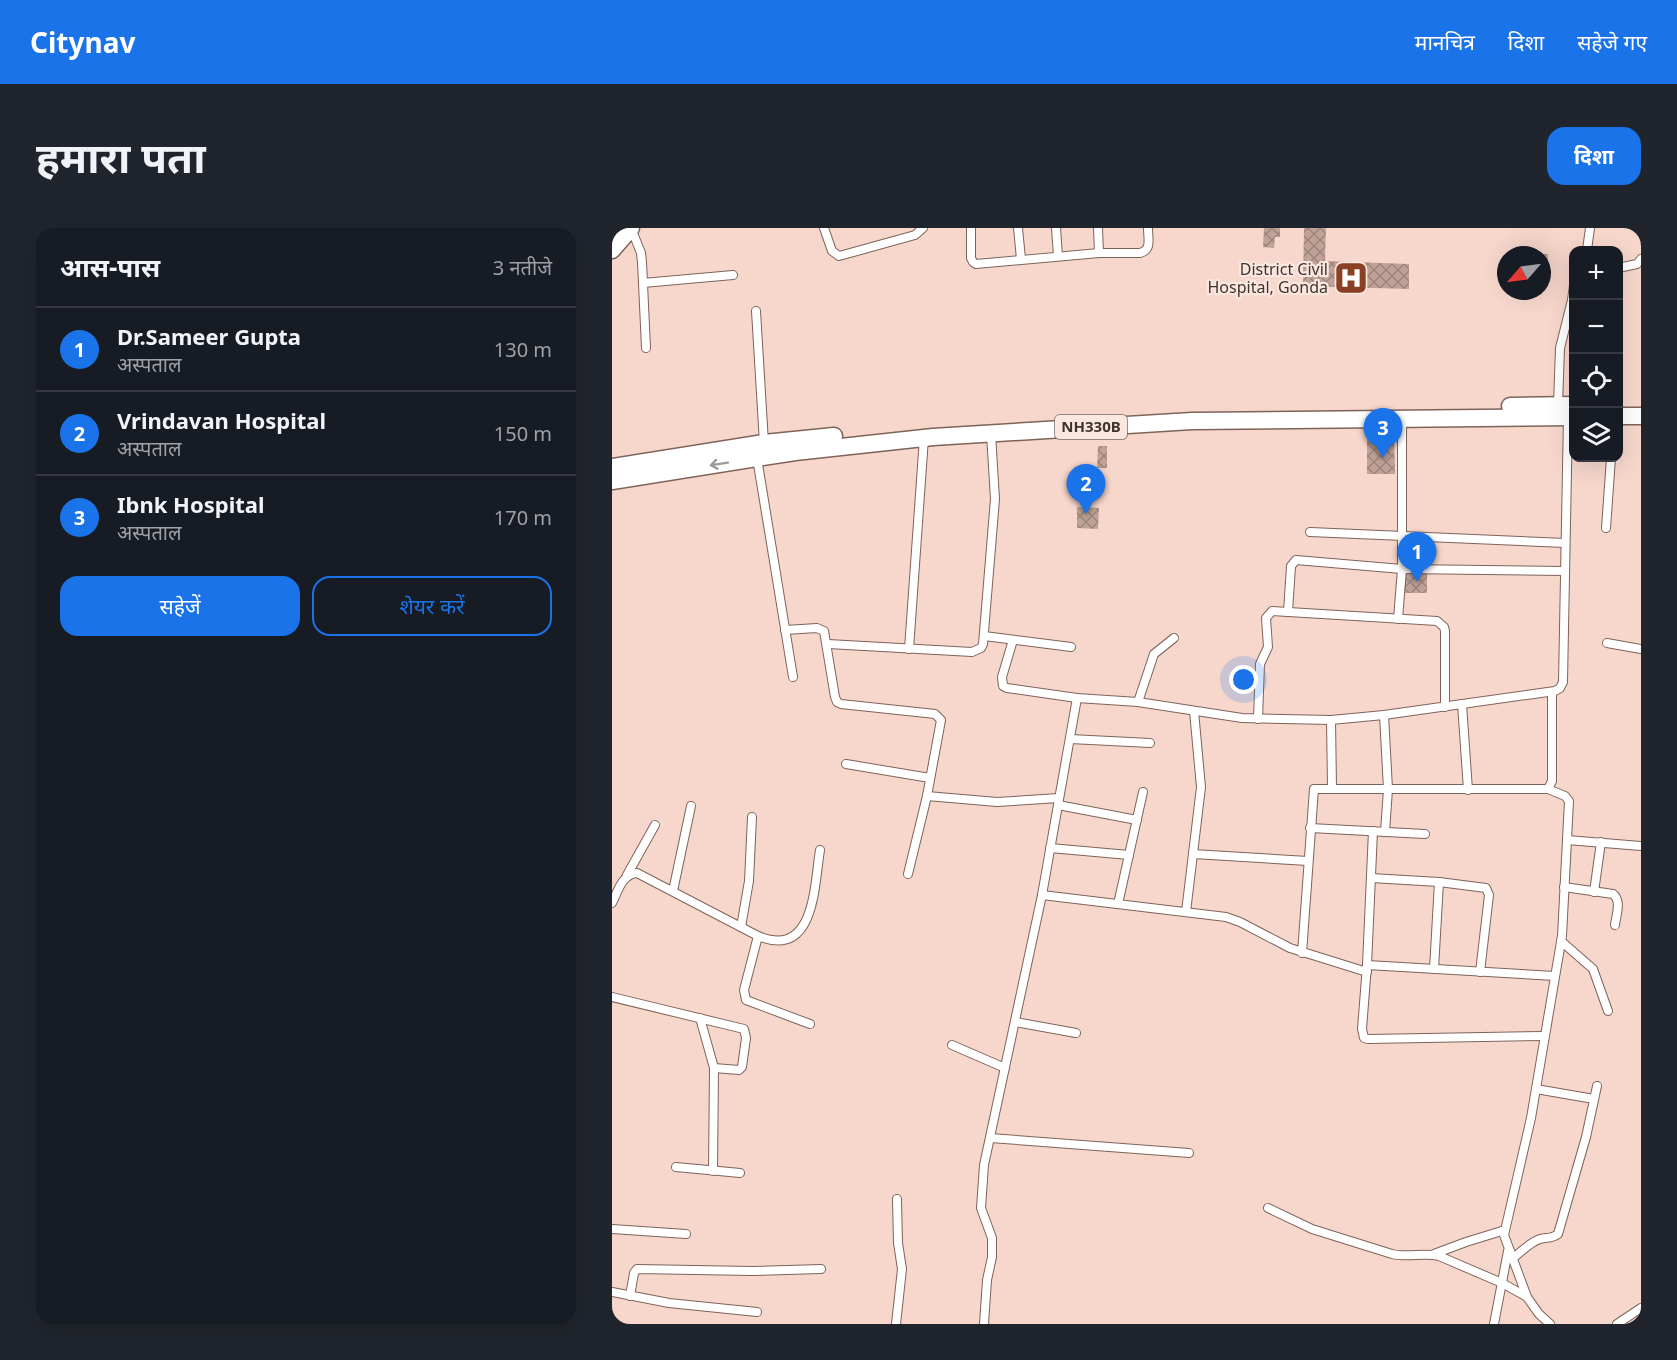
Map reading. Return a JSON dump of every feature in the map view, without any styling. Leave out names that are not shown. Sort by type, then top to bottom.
[{"type":"highway","points":[[612,250],[631,228]]},
{"type":"highway","points":[[1623,405],[1641,405]]},
{"type":"highway","name":"NH330B","points":[[612,481],[760,451],[924,438],[1192,421],[1402,419],[1568,411]]},
{"type":"highway","name":"NH330B","points":[[612,468],[760,451],[911,429],[1178,414],[1568,411]]},
{"type":"highway","points":[[1623,416],[1641,416]]},
{"type":"street","points":[[631,228],[641,253],[646,348]]},
{"type":"street","points":[[824,228],[832,250],[839,256],[915,235],[923,228]]},
{"type":"street","points":[[971,228],[971,258],[976,264],[1099,253],[1140,253],[1149,248],[1148,228]]},
{"type":"street","points":[[1018,228],[1021,259]]},
{"type":"street","points":[[1056,228],[1058,256]]},
{"type":"street","points":[[1098,228],[1099,253]]},
{"type":"street","points":[[1588,246],[1590,228]]},
{"type":"street","points":[[1623,267],[1637,264],[1641,259]]},
{"type":"street","points":[[643,283],[733,275]]},
{"type":"street","points":[[1013,640],[1002,677],[1003,686],[1007,688],[1077,698],[1138,702],[1258,719],[1330,720],[1552,692],[1563,682],[1568,411],[1560,348],[1572,300]]},
{"type":"street","points":[[756,311],[760,451],[793,677]]},
{"type":"street","points":[[1398,618],[1402,568],[1402,419]]},
{"type":"street","points":[[828,644],[972,652],[981,648],[984,636],[995,499],[991,434]]},
{"type":"street","points":[[909,649],[924,438]]},
{"type":"street","points":[[1606,528],[1611,462]]},
{"type":"street","points":[[1310,532],[1564,543]]},
{"type":"street","points":[[1288,612],[1291,566],[1296,560],[1402,568],[1564,571]]},
{"type":"street","points":[[1258,719],[1260,664],[1268,647],[1266,618],[1272,611],[1437,621],[1443,627],[1445,707]]},
{"type":"street","points":[[785,630],[821,629],[826,635],[837,702],[935,714],[939,717],[941,726],[908,874]]},
{"type":"street","points":[[984,636],[1071,647]]},
{"type":"street","points":[[1138,702],[1154,654],[1174,638]]},
{"type":"street","points":[[1607,643],[1641,649]]},
{"type":"street","points":[[1548,789],[1552,781],[1552,692]]},
{"type":"street","points":[[984,1324],[987,1281],[992,1260],[992,1241],[981,1208],[984,1165],[1042,895],[1077,698]]},
{"type":"street","points":[[1462,704],[1468,789]]},
{"type":"street","points":[[1186,912],[1201,787],[1194,711]]},
{"type":"street","points":[[1384,715],[1388,789],[1385,832]]},
{"type":"street","points":[[1330,720],[1332,788]]},
{"type":"street","points":[[1070,739],[1150,743]]},
{"type":"street","points":[[846,764],[930,778]]},
{"type":"street","points":[[1302,953],[1314,789],[1548,789],[1568,798],[1561,941],[1536,1089],[1516,1190],[1505,1230],[1508,1249],[1527,1297],[1539,1314],[1550,1324]]},
{"type":"street","points":[[1118,904],[1143,792]]},
{"type":"street","points":[[927,796],[997,802],[1059,802],[1137,820]]},
{"type":"street","points":[[673,891],[691,806]]},
{"type":"street","points":[[741,927],[749,881],[752,817]]},
{"type":"street","points":[[612,903],[615,889],[627,875],[655,825]]},
{"type":"street","points":[[1310,828],[1425,834]]},
{"type":"street","points":[[1373,831],[1362,1034],[1368,1039],[1545,1036]]},
{"type":"street","points":[[1567,840],[1641,846]]},
{"type":"street","points":[[1594,892],[1601,842]]},
{"type":"street","points":[[1050,848],[1129,855]]},
{"type":"street","points":[[627,875],[637,873],[758,936],[776,940],[785,939],[794,936],[805,926],[808,919],[820,850]]},
{"type":"street","points":[[1193,854],[1308,861]]},
{"type":"street","points":[[1371,878],[1482,886],[1489,891],[1480,972]]},
{"type":"street","points":[[1434,969],[1439,882]]},
{"type":"street","points":[[1564,887],[1613,894],[1618,901],[1615,925]]},
{"type":"street","points":[[1042,895],[1233,919],[1302,953],[1367,969],[1434,969],[1555,976]]},
{"type":"street","points":[[758,936],[744,990],[746,1000],[810,1024]]},
{"type":"street","points":[[1561,941],[1593,969],[1608,1011]]},
{"type":"street","points":[[612,997],[742,1027],[746,1038],[742,1067],[739,1070],[714,1068]]},
{"type":"street","points":[[700,1018],[714,1068],[713,1171]]},
{"type":"street","points":[[1015,1022],[1076,1033]]},
{"type":"street","points":[[952,1045],[1005,1068]]},
{"type":"street","points":[[1512,1259],[1542,1238],[1554,1238],[1558,1234],[1586,1137],[1597,1086]]},
{"type":"street","points":[[1536,1089],[1594,1099]]},
{"type":"street","points":[[990,1138],[1189,1153]]},
{"type":"street","points":[[676,1167],[740,1173]]},
{"type":"street","points":[[896,1324],[902,1269],[898,1243],[897,1199]]},
{"type":"street","points":[[1268,1208],[1312,1229],[1400,1256],[1433,1254],[1505,1230]]},
{"type":"street","points":[[612,1229],[686,1234]]},
{"type":"street","points":[[1494,1324],[1508,1249]]},
{"type":"street","points":[[1433,1254],[1502,1283],[1527,1297]]},
{"type":"street","points":[[630,1296],[634,1273],[637,1269],[752,1271],[821,1269]]},
{"type":"street","points":[[612,1292],[669,1303],[757,1312]]},
{"type":"street","points":[[1617,1324],[1641,1308]]},
{"type":"building","points":[[1264,228],[1280,228],[1280,237],[1275,237],[1274,248],[1263,247]]},
{"type":"building","points":[[1304,228],[1326,228],[1325,261],[1409,264],[1409,289],[1303,286]]},
{"type":"building","points":[[1367,433],[1394,433],[1395,474],[1367,474]]},
{"type":"building","points":[[1098,446],[1107,446],[1107,468],[1097,468]]},
{"type":"building","points":[[1077,507],[1099,508],[1098,529],[1077,528]]},
{"type":"building","points":[[1404,573],[1427,573],[1427,593],[1404,593]]},
{"type":"place","name":"District Civil Hospital, Gonda","points":[[1351,278]]},
{"type":"place","name":"Ibnk Hospital","points":[[1383,458]]},
{"type":"place","name":"Vrindavan Hospital","points":[[1086,514]]},
{"type":"place","name":"Dr.Sameer Gupta","points":[[1417,582]]}]
